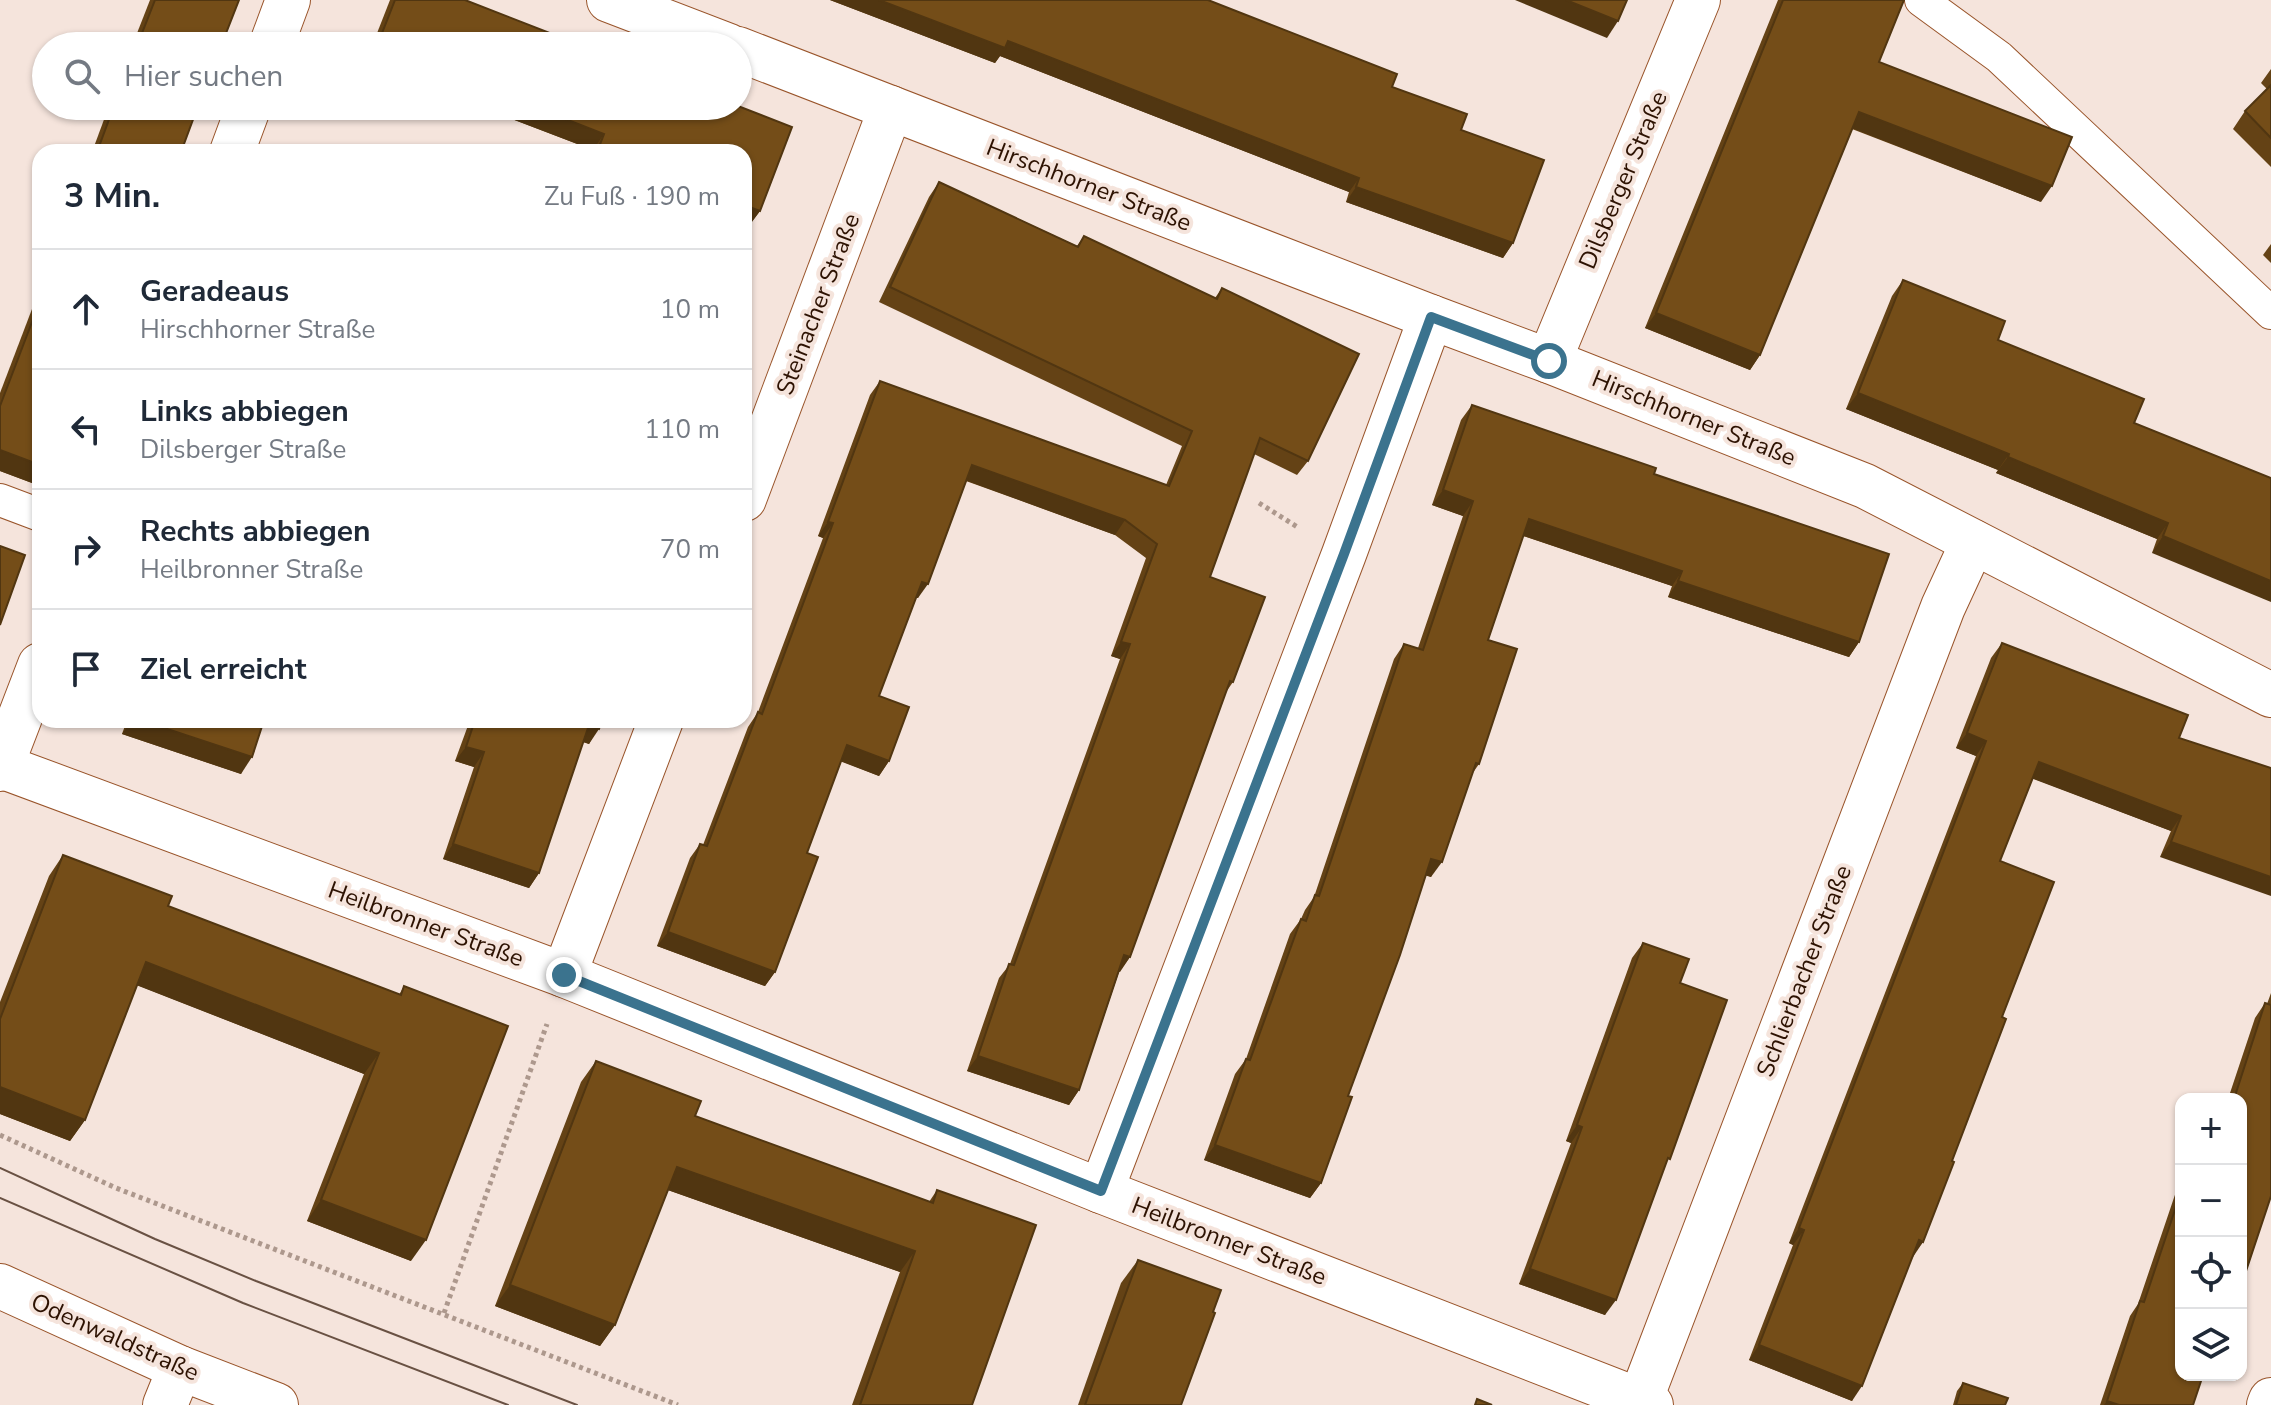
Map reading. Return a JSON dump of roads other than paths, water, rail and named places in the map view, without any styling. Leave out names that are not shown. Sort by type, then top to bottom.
[{"type":"street","points":[[276,32],[288,0]]},
{"type":"street","points":[[609,0],[692,32]]},
{"type":"street","name":"Dilsberger Straße","points":[[1549,361],[1698,0]]},
{"type":"street","name":"Hirschhorner Straße","points":[[752,54],[1865,486],[2271,695]]},
{"type":"street","name":"Steinacher Straße","points":[[752,478],[891,108]]},
{"type":"street","points":[[235,144],[244,120]]},
{"type":"street","points":[[1101,1191],[1333,584],[1431,317]]},
{"type":"street","name":"Schlierbacher Straße","points":[[1645,1403],[1943,607],[1973,542]]},
{"type":"street","points":[[1,768],[32,686]]},
{"type":"street","points":[[564,975],[658,728]]},
{"type":"street","name":"Heilbronner Straße","points":[[1,768],[564,975],[1101,1191],[1645,1403]]},
{"type":"street","name":"Odenwaldstraße","points":[[0,1286],[172,1386],[276,1405]]},
{"type":"lane","points":[[1921,0],[1999,57],[2271,313]]},
{"type":"lane","points":[[0,500],[32,512]]},
{"type":"tram line","points":[[0,1168],[256,1281],[577,1405]]},
{"type":"tram line","points":[[0,1198],[243,1303],[508,1405]]}]
